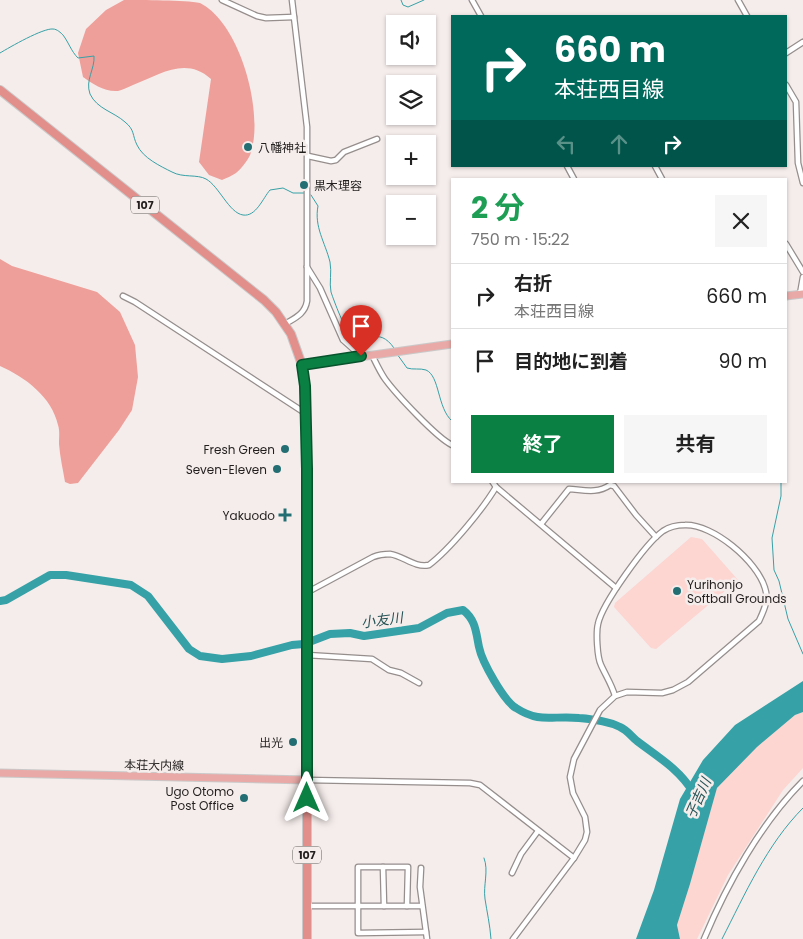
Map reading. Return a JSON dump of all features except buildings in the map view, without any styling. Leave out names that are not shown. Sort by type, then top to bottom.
[{"type":"highway","name":"107","points":[[0,90],[264,300],[284,324],[295,345],[302,365],[305,386],[307,469],[307,939]]},
{"type":"main road","points":[[787,296],[802,294]]},
{"type":"main road","points":[[302,365],[451,344]]},
{"type":"main road","name":"本荘大内線","points":[[0,773],[307,780]]},
{"type":"street","points":[[222,0],[257,16],[266,18],[294,17]]},
{"type":"street","points":[[284,324],[306,309],[307,121],[292,0]]},
{"type":"street","points":[[472,0],[480,15]]},
{"type":"street","points":[[738,0],[746,15]]},
{"type":"street","points":[[787,52],[803,42]]},
{"type":"street","points":[[787,87],[796,102],[798,163],[803,183]]},
{"type":"street","points":[[308,156],[330,161],[336,160],[344,152],[377,139]]},
{"type":"street","points":[[567,167],[573,178]]},
{"type":"street","points":[[787,246],[803,272]]},
{"type":"street","points":[[307,267],[320,288],[343,340],[361,356]]},
{"type":"street","points":[[802,294],[803,276]]},
{"type":"street","points":[[123,296],[305,413]]},
{"type":"street","points":[[372,355],[385,379],[396,392],[435,432],[451,444]]},
{"type":"street","points":[[493,483],[616,588]]},
{"type":"street","points":[[541,524],[569,489],[596,491],[603,490],[610,485],[614,486],[656,537]]},
{"type":"street","points":[[306,593],[373,556],[390,554],[417,564],[430,565],[490,498],[496,487]]},
{"type":"street","points":[[513,939],[574,858],[585,840],[587,826],[582,808],[573,793],[570,777],[574,759],[600,710],[615,696],[627,692],[662,694],[688,682],[759,621],[767,598],[765,588],[750,562],[735,548],[712,533],[695,526],[686,525],[670,528],[656,537],[605,603],[598,624],[600,663],[612,685],[615,696]]},
{"type":"street","points":[[307,652],[372,659],[389,670],[401,673],[419,683]]},
{"type":"street","points":[[307,780],[470,783],[480,785],[574,858]]},
{"type":"street","points":[[704,939],[734,880],[761,834],[777,810],[803,781]]},
{"type":"street","points":[[512,873],[521,854],[538,831]]},
{"type":"street","points":[[383,867],[384,906]]},
{"type":"street","points":[[408,906],[408,867],[358,868],[358,932],[426,932]]},
{"type":"street","points":[[421,868],[420,886],[427,939]]},
{"type":"street","points":[[307,906],[422,906]]},
{"type":"shaded area","points":[[124,0],[200,3],[214,13],[227,29],[237,48],[245,70],[254,114],[254,135],[250,154],[243,166],[234,174],[222,180],[209,175],[199,162],[211,79],[201,72],[182,68],[172,70],[118,91],[103,89],[83,77],[78,53],[86,29],[106,10]]},
{"type":"shaded area","points":[[0,259],[12,266],[97,292],[120,312],[135,345],[138,377],[132,410],[78,483],[70,484],[65,482],[59,449],[59,427],[55,415],[44,397],[28,382],[0,366]]},
{"type":"shaded area","name":"Yurihonjo Softball Grounds","points":[[691,537],[702,539],[738,580],[656,649],[651,648],[614,607],[615,603]]},
{"type":"shaded area","points":[[803,712],[803,768],[783,790],[728,875],[697,939],[680,939],[677,925],[717,788],[757,747],[795,715]]},
{"type":"water","name":"子吉川","points":[[803,681],[803,712],[795,715],[757,747],[717,788],[677,925],[680,939],[636,939],[654,890],[680,799],[703,760],[735,725]]},
{"type":"waterway","points":[[401,0],[403,5],[408,7],[424,0]]},
{"type":"waterway","points":[[0,53],[42,31],[48,29],[59,31],[78,58],[94,56],[89,79],[90,94],[97,103],[128,125],[143,154],[176,174],[198,177],[211,182],[233,210],[238,213],[243,215],[252,213],[270,190],[283,188],[293,193],[305,193]]},
{"type":"waterway","points":[[311,195],[318,206],[317,221],[330,262],[331,292],[346,328],[352,336],[357,338],[377,336],[388,341],[394,348]]},
{"type":"waterway","points":[[397,354],[407,368],[424,369],[431,373],[444,408],[451,420]]},
{"type":"waterway","points":[[781,483],[781,496],[772,538],[774,570],[779,581],[788,619],[803,654]]},
{"type":"waterway","name":"小友川","points":[[0,601],[6,600],[50,575],[66,575],[131,585],[148,596],[189,649],[200,656],[222,659],[251,656],[292,645],[304,644],[330,634],[350,633],[364,636],[419,628],[447,613],[463,610],[473,622],[481,654],[489,671],[500,690],[516,708],[533,716],[589,719],[620,727],[675,770],[693,792]]},
{"type":"waterway","points":[[722,939],[748,887],[768,853],[778,837],[803,808]]},
{"type":"waterway","points":[[484,858],[486,868],[485,899],[491,939]]},
{"type":"place","name":"八幡神社","points":[[248,147]]},
{"type":"place","name":"黒木理容","points":[[304,185]]},
{"type":"place","name":"Fresh Green","points":[[285,449]]},
{"type":"place","name":"Seven-Eleven","points":[[277,469]]},
{"type":"place","name":"Yakuodo","points":[[285,515]]},
{"type":"place","name":"Yurihonjo Softball Grounds","points":[[677,591]]},
{"type":"place","name":"出光","points":[[293,742]]},
{"type":"place","name":"Ugo Otomo Post Office","points":[[244,798]]},
{"type":"route","points":[[307,798],[307,469],[305,386],[302,365],[361,356]]}]
